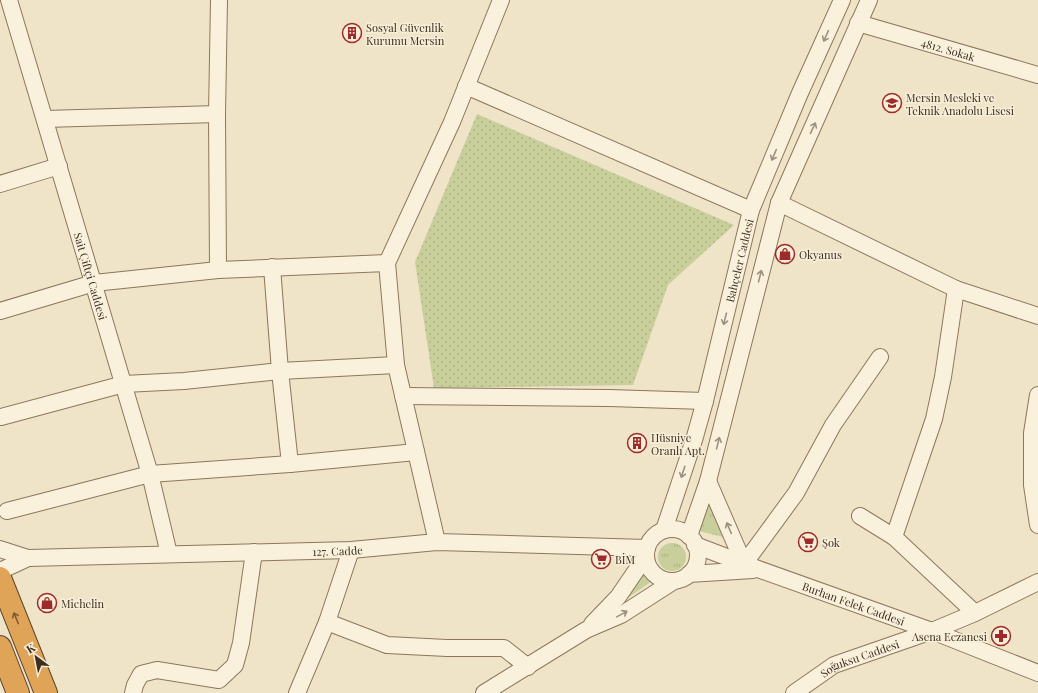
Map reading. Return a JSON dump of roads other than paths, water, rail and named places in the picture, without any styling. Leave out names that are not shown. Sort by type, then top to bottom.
[{"type":"highway","points":[[0,578],[46,693]]},
{"type":"highway","points":[[0,647],[18,693]]},
{"type":"street","name":"Sait Çiftçi Caddesi","points":[[9,0],[150,474],[169,554]]},
{"type":"street","points":[[218,270],[217,114],[219,0]]},
{"type":"street","points":[[437,542],[396,365],[387,262],[452,122],[501,0]]},
{"type":"street","name":"Bahçeler Caddesi","points":[[664,530],[694,440],[705,401],[751,210],[800,93],[842,0]]},
{"type":"street","points":[[692,540],[779,203],[869,0]]},
{"type":"street","name":"4812. Sokak","points":[[858,23],[1038,75]]},
{"type":"street","points":[[466,86],[751,210]]},
{"type":"street","points":[[45,118],[217,114]]},
{"type":"street","points":[[0,184],[59,166]]},
{"type":"street","points":[[779,203],[956,289],[1038,316]]},
{"type":"street","points":[[0,310],[94,283],[218,270],[387,262]]},
{"type":"street","points":[[272,267],[280,371],[290,464]]},
{"type":"street","points":[[894,537],[934,419],[943,377],[956,289]]},
{"type":"street","points":[[751,567],[796,492],[833,425],[880,357]]},
{"type":"street","points":[[1,417],[124,384],[280,371],[396,365]]},
{"type":"street","points":[[1038,395],[1032,432],[1032,485],[1038,526]]},
{"type":"street","points":[[403,396],[609,398],[705,401]]},
{"type":"street","points":[[7,511],[150,474],[290,464],[416,452]]},
{"type":"street","points":[[708,480],[751,567]]},
{"type":"street","points":[[860,516],[894,537],[975,614]]},
{"type":"street","points":[[484,693],[586,630],[621,615],[674,581],[682,579],[689,574],[695,567],[697,559],[697,551],[692,540],[678,530],[664,530],[656,534],[650,540],[646,552],[618,597],[586,630]]},
{"type":"street","name":"Burhan Felek Caddesi","points":[[692,540],[751,567],[932,631],[1038,672]]},
{"type":"street","name":"127. Cadde","points":[[28,558],[351,550],[437,542],[646,552]]},
{"type":"street","points":[[0,549],[28,558]]},
{"type":"street","points":[[296,693],[327,622],[351,550]]},
{"type":"street","points":[[133,693],[135,685],[141,674],[157,670],[219,680],[235,665],[241,643],[254,552]]},
{"type":"street","points":[[646,552],[647,565],[652,572],[658,577],[674,581]]},
{"type":"street","points":[[0,571],[28,558]]},
{"type":"street","points":[[689,574],[751,567]]},
{"type":"street","name":"Soğuksu Caddesi","points":[[794,693],[834,665],[932,631],[975,614],[1038,582]]},
{"type":"street","points":[[327,622],[387,645],[447,648],[504,648],[528,667]]},
{"type":"place","name":"Sosyal Güvenlik Kurumu Mersin","points":[[352,33]]},
{"type":"place","name":"Mersin Mesleki ve Teknik Anadolu Lisesi","points":[[892,103]]},
{"type":"place","name":"Okyanus","points":[[785,254]]},
{"type":"place","name":"Hüsniye Oranlı Apt.","points":[[637,443]]},
{"type":"place","name":"Şok","points":[[808,542]]},
{"type":"place","name":"BİM","points":[[601,559]]},
{"type":"place","name":"Michelin","points":[[47,603]]},
{"type":"place","name":"Asena Eczanesi","points":[[1001,636]]}]
